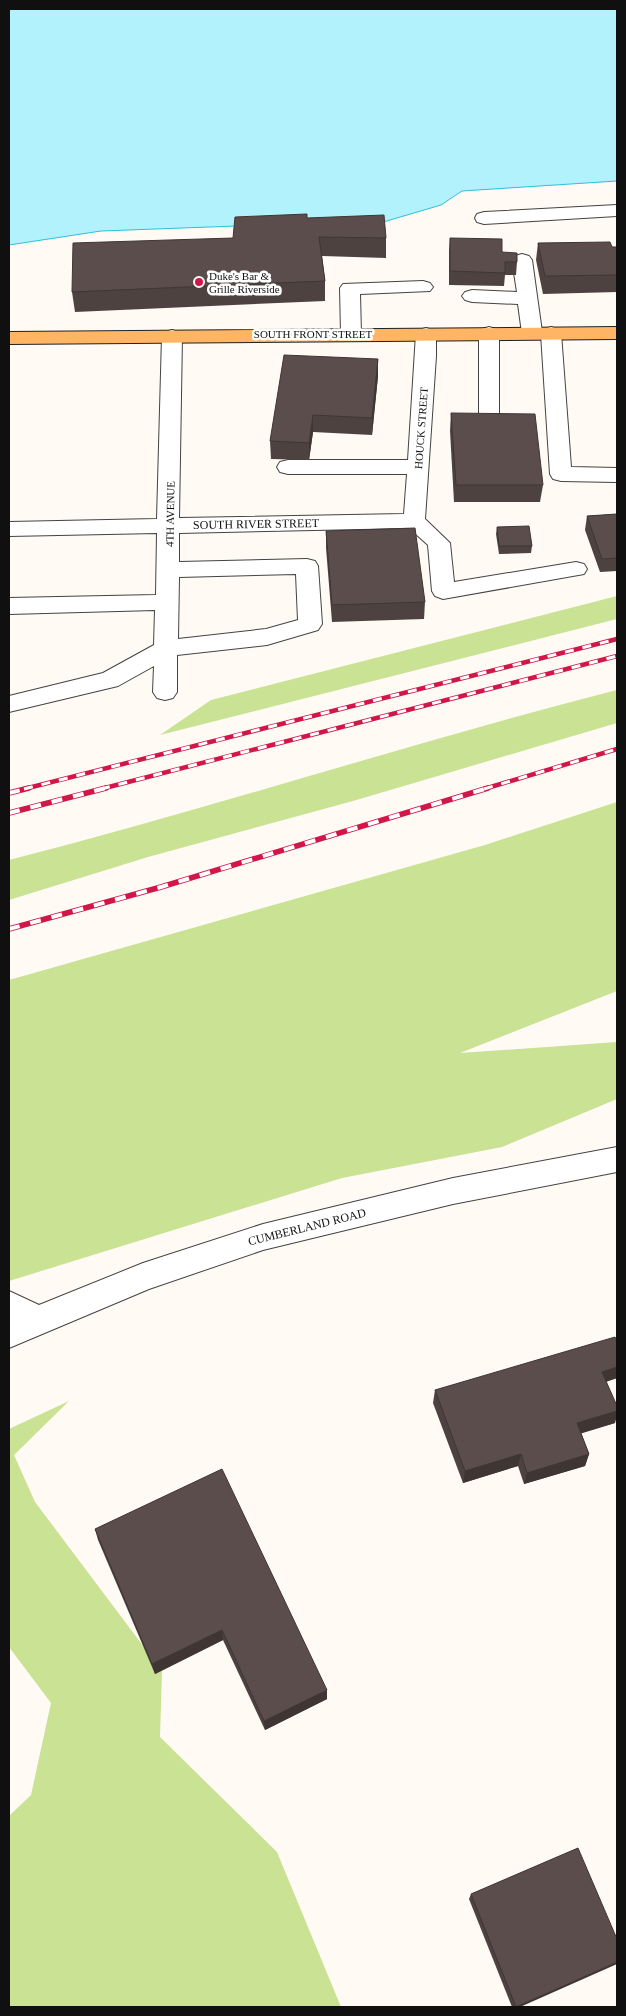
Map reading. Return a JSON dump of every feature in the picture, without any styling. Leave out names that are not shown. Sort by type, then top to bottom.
[{"type":"main road","name":"SOUTH FRONT STREET","points":[[9,338],[617,333]]},
{"type":"street","points":[[484,218],[617,210]]},
{"type":"street","points":[[522,260],[527,298],[541,333],[561,474],[617,475]]},
{"type":"street","points":[[352,334],[350,288],[423,287]]},
{"type":"street","points":[[472,296],[527,298]]},
{"type":"street","points":[[489,333],[489,424]]},
{"type":"street","name":"HOUCK STREET","points":[[414,521],[426,334]]},
{"type":"street","name":"4TH AVENUE","points":[[166,692],[172,336]]},
{"type":"street","points":[[288,466],[418,467]]},
{"type":"street","points":[[414,521],[438,544],[443,591],[576,569]]},
{"type":"street","name":"SOUTH RIVER STREET","points":[[9,529],[414,521]]},
{"type":"street","points":[[9,704],[110,680],[166,648],[267,637],[310,624],[308,566],[168,570]]},
{"type":"street","points":[[9,606],[168,602]]},
{"type":"street","name":"CUMBERLAND ROAD","points":[[9,1334],[37,1320],[143,1277],[263,1237],[453,1191],[617,1159]]},
{"type":"street","points":[[9,1305],[37,1320]]},
{"type":"green space","points":[[617,596],[617,619],[160,735],[211,700]]},
{"type":"green space","points":[[617,690],[617,723],[353,801],[148,857],[9,900],[9,860]]},
{"type":"green space","points":[[617,802],[617,991],[460,1053],[617,1042],[617,1099],[502,1147],[342,1178],[9,1281],[9,980],[485,845]]},
{"type":"green space","points":[[69,1401],[14,1455],[35,1502],[162,1671],[160,1737],[277,1852],[341,2007],[9,2007],[9,1816],[31,1795],[51,1703],[9,1647],[9,1429]]},
{"type":"water","points":[[9,9],[617,9],[617,181],[462,191],[441,205],[373,225],[318,223],[101,231],[9,245]]},
{"type":"building","points":[[307,214],[307,218],[384,215],[386,238],[319,237],[325,281],[72,292],[73,243],[233,238],[235,217]]},
{"type":"building","points":[[450,238],[502,239],[502,252],[517,253],[517,262],[505,262],[505,273],[450,271]]},
{"type":"building","points":[[610,242],[612,247],[617,247],[617,275],[545,276],[538,243]]},
{"type":"building","points":[[284,355],[378,359],[372,418],[313,415],[309,443],[270,441]]},
{"type":"building","points":[[451,413],[535,414],[543,485],[456,485]]},
{"type":"building","points":[[617,514],[617,558],[602,559],[587,516]]},
{"type":"building","points":[[529,526],[532,546],[499,546],[497,527]]},
{"type":"building","points":[[415,528],[425,602],[332,605],[326,531]]},
{"type":"building","points":[[615,1337],[617,1341],[617,1367],[602,1372],[617,1406],[617,1411],[577,1423],[589,1454],[527,1473],[521,1454],[465,1471],[435,1390]]},
{"type":"building","points":[[222,1469],[327,1690],[264,1721],[222,1630],[152,1664],[95,1529]]},
{"type":"building","points":[[578,1848],[617,1939],[617,1962],[516,2007],[471,1894]]},
{"type":"railway","points":[[24,789],[617,639]]},
{"type":"railway","points":[[101,789],[617,656]]},
{"type":"railway","points":[[484,789],[617,749]]},
{"type":"railway","points":[[9,793],[29,788]]},
{"type":"railway","points":[[9,813],[106,788]]},
{"type":"railway","points":[[9,929],[161,887],[488,788]]},
{"type":"place","name":"Duke's Bar & Grille Riverside","points":[[199,282]]}]
